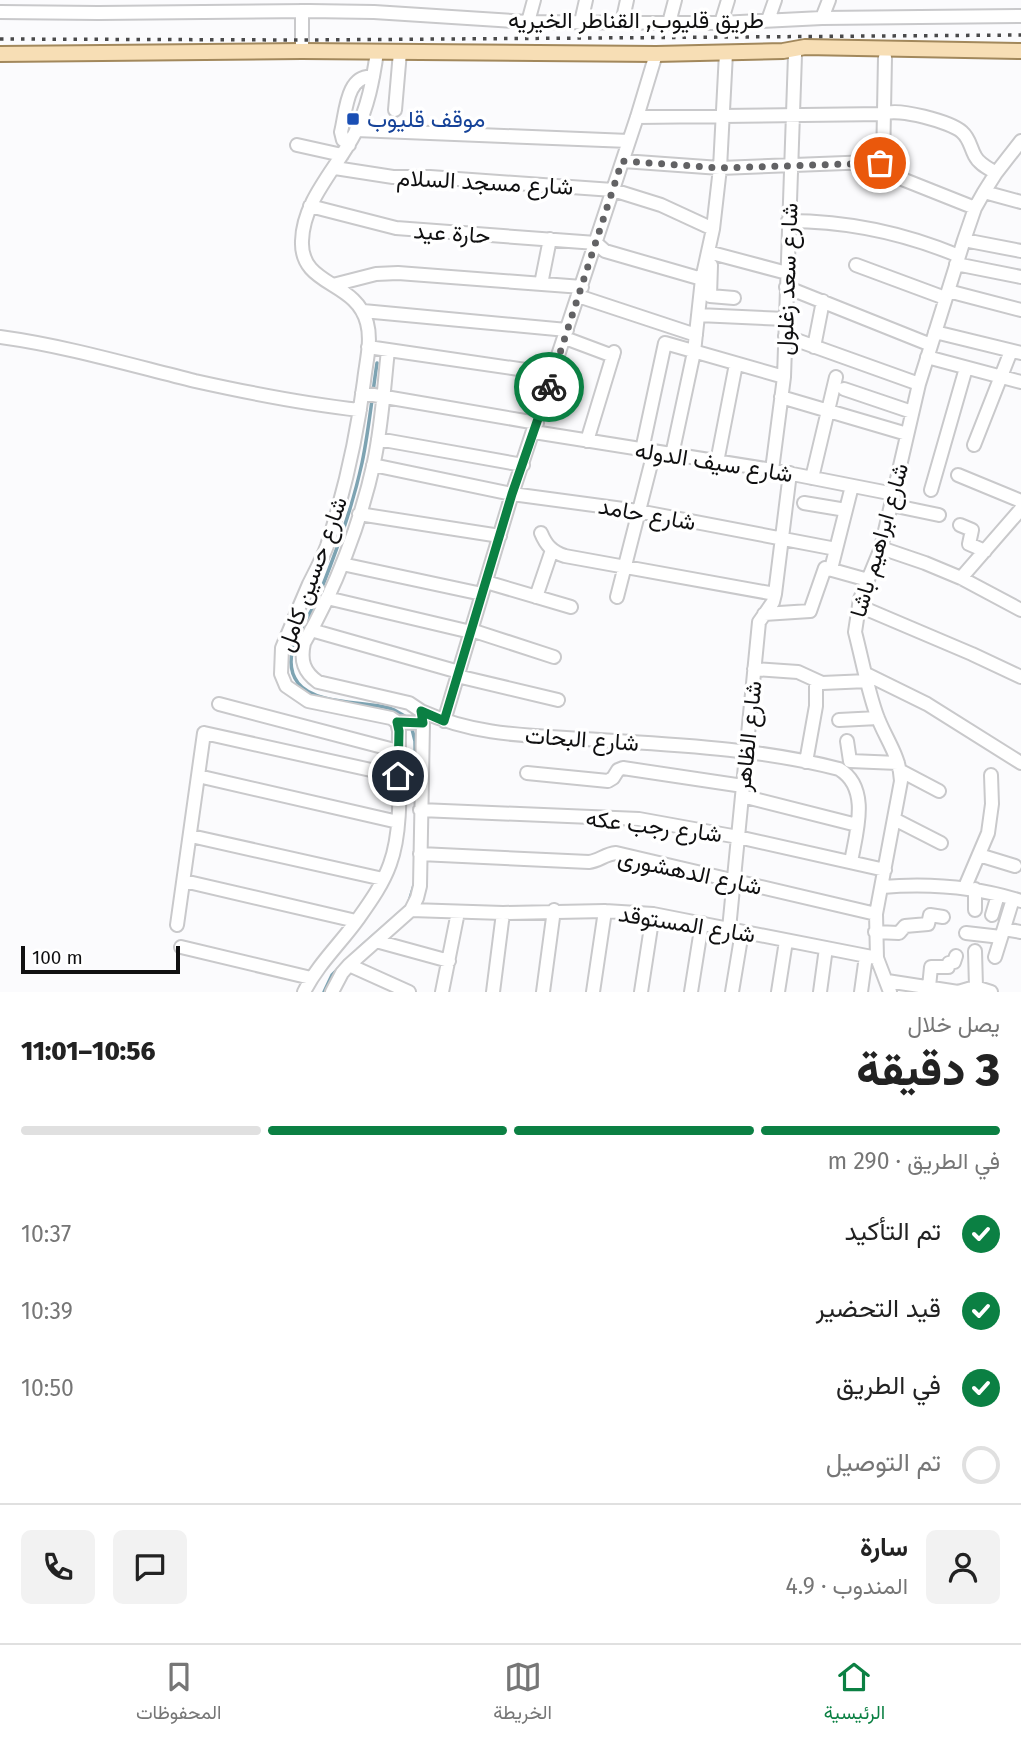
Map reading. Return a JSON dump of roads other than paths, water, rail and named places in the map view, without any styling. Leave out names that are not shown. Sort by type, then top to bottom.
[{"type":"main road","name":"طريق قليوب, القناطر الخيريه","points":[[789,53],[805,47],[1021,51]]},
{"type":"main road","name":"طريق قليوب, القناطر الخيريه","points":[[0,54],[302,51],[789,53],[1021,60]]},
{"type":"street","points":[[528,22],[534,0]]},
{"type":"street","points":[[580,22],[586,0]]},
{"type":"street","points":[[622,23],[627,0]]},
{"type":"street","points":[[669,23],[675,0]]},
{"type":"street","points":[[721,23],[728,0]]},
{"type":"street","points":[[768,20],[775,0]]},
{"type":"street","points":[[822,18],[828,0]]},
{"type":"street","name":"طريق قليوب, القناطر الخيريه","points":[[0,12],[161,6],[375,6],[528,22],[622,23],[1021,16]]},
{"type":"street","points":[[302,51],[307,8]]},
{"type":"street","points":[[377,52],[369,95],[356,130],[310,206],[303,229],[304,261],[317,276],[355,300],[363,312],[566,334],[613,354],[587,441]]},
{"type":"street","points":[[395,110],[400,52]]},
{"type":"street","points":[[726,53],[720,168],[710,253],[710,296],[734,298]]},
{"type":"street","name":"شارع سعد زغلول","points":[[772,470],[784,377],[792,115],[789,53]]},
{"type":"street","points":[[444,721],[512,494],[536,428],[656,54]]},
{"type":"street","points":[[884,164],[885,57]]},
{"type":"street","points":[[345,150],[341,132],[353,84],[361,77],[373,77]]},
{"type":"street","points":[[637,117],[884,114],[893,111],[952,125],[968,139],[979,162],[996,173]]},
{"type":"street","points":[[356,130],[629,141]]},
{"type":"street","name":"شارع ابراهيم باشا","points":[[899,767],[892,745],[878,718],[855,632],[859,606],[881,548],[919,384],[975,208],[996,173],[1015,157],[1021,141]]},
{"type":"street","points":[[298,145],[345,150]]},
{"type":"street","points":[[622,161],[720,168],[790,164],[884,164],[897,177],[975,208]]},
{"type":"street","name":"شارع مسجد السلام","points":[[335,168],[393,177],[430,177],[613,190],[662,205],[713,229]]},
{"type":"street","points":[[984,192],[1021,202]]},
{"type":"street","name":"حارة عيد","points":[[310,206],[396,229],[596,243],[606,251],[702,279]]},
{"type":"street","points":[[788,221],[847,224],[885,231],[923,242],[957,260],[1021,277]]},
{"type":"street","points":[[541,284],[550,239]]},
{"type":"street","points":[[964,240],[1021,251]]},
{"type":"street","points":[[710,253],[787,273]]},
{"type":"street","points":[[672,455],[694,352],[702,279],[710,253]]},
{"type":"street","points":[[856,265],[947,295],[1021,310]]},
{"type":"street","points":[[332,285],[354,278],[398,273],[541,284],[580,291],[696,334]]},
{"type":"street","points":[[786,286],[966,368],[1021,382]]},
{"type":"street","points":[[814,347],[823,301]]},
{"type":"street","name":"شارع حسين كامل","points":[[363,312],[367,323],[368,347],[351,456],[327,547],[282,648],[281,674],[289,690],[308,701],[391,718],[397,722],[422,717]]},
{"type":"street","points":[[698,315],[786,319]]},
{"type":"street","points":[[935,332],[1016,352],[999,377],[974,445]]},
{"type":"street","points":[[0,337],[73,349],[196,381],[360,410]]},
{"type":"street","points":[[785,337],[919,384]]},
{"type":"street","points":[[617,597],[638,511],[665,343],[784,377]]},
{"type":"street","points":[[368,347],[553,374]]},
{"type":"street","name":"شارع حسين كامل","points":[[388,350],[378,439],[359,514],[342,564],[301,654],[303,666],[309,676],[318,682],[409,703],[422,717]]},
{"type":"street","points":[[717,462],[736,364]]},
{"type":"street","points":[[931,490],[966,368]]},
{"type":"street","points":[[812,478],[836,377]]},
{"type":"street","points":[[844,389],[912,412]]},
{"type":"street","name":"شارع سيف الدوله","points":[[362,393],[587,441],[790,473],[852,486],[939,514]]},
{"type":"street","points":[[781,397],[908,434]]},
{"type":"street","points":[[378,439],[523,465]]},
{"type":"street","name":"شارع حامد","points":[[373,465],[512,494],[638,511],[836,549]]},
{"type":"street","points":[[541,533],[552,550],[565,556],[775,594],[790,473]]},
{"type":"street","points":[[958,475],[1021,500]]},
{"type":"street","points":[[831,569],[852,486]]},
{"type":"street","points":[[804,503],[846,510]]},
{"type":"street","points":[[961,578],[1021,509]]},
{"type":"street","points":[[359,514],[499,536]]},
{"type":"street","points":[[960,525],[972,530],[969,544],[985,551]]},
{"type":"street","points":[[881,548],[961,578],[1021,610]]},
{"type":"street","points":[[536,597],[552,550]]},
{"type":"street","points":[[342,564],[536,597],[571,607]]},
{"type":"street","points":[[764,614],[810,611],[824,569],[868,580]]},
{"type":"street","name":"شارع الظاهر","points":[[732,992],[734,881],[759,622],[773,602],[775,594]]},
{"type":"street","points":[[327,598],[471,631],[554,657]]},
{"type":"street","points":[[859,606],[1021,677]]},
{"type":"street","points":[[311,630],[458,674],[558,700]]},
{"type":"street","name":"شارع الظاهر","points":[[754,669],[798,672],[823,683],[867,678]]},
{"type":"street","points":[[867,678],[927,704],[1021,763]]},
{"type":"street","points":[[806,762],[816,706],[816,681]]},
{"type":"street","points":[[219,704],[398,751]]},
{"type":"street","points":[[332,992],[348,965],[411,910],[417,898],[422,717]]},
{"type":"street","name":"شارع البحات","points":[[422,717],[492,733],[746,753],[839,769],[853,781],[858,798],[851,862]]},
{"type":"street","points":[[839,720],[878,718]]},
{"type":"street","points":[[304,992],[311,978],[356,921],[383,879],[394,852],[398,822],[397,722]]},
{"type":"street","points":[[177,925],[203,735],[207,732],[398,776]]},
{"type":"street","points":[[847,741],[850,761],[899,767],[939,791]]},
{"type":"street","points":[[861,992],[871,957],[876,914],[894,819],[899,767]]},
{"type":"street","points":[[527,773],[608,780],[622,768],[742,791],[857,825]]},
{"type":"street","points":[[975,910],[970,888],[991,819],[991,775]]},
{"type":"street","points":[[198,776],[398,822]]},
{"type":"street","name":"شارع رجب عكه","points":[[420,810],[639,819],[738,837],[885,870]]},
{"type":"street","points":[[894,819],[941,843]]},
{"type":"street","points":[[191,836],[383,879]]},
{"type":"street","name":"شارع الدهشورى","points":[[420,854],[589,862],[616,853],[876,914]]},
{"type":"street","points":[[979,855],[1015,866]]},
{"type":"street","points":[[184,881],[356,921]]},
{"type":"street","points":[[882,887],[908,885],[970,888],[1017,900],[1002,933],[995,957]]},
{"type":"street","points":[[992,915],[998,895]]},
{"type":"street","name":"شارع المستوقد","points":[[411,910],[503,913],[554,910],[653,914],[871,957]]},
{"type":"street","points":[[543,992],[554,910]]},
{"type":"street","points":[[593,992],[606,911]]},
{"type":"street","points":[[442,992],[458,912]]},
{"type":"street","points":[[494,992],[503,913]]},
{"type":"street","points":[[640,992],[653,914]]},
{"type":"street","points":[[875,932],[899,933],[905,926],[928,923],[930,915],[943,917]]},
{"type":"street","points":[[691,992],[702,923]]},
{"type":"street","points":[[966,933],[1021,932]]},
{"type":"street","points":[[376,941],[449,961]]},
{"type":"street","points":[[778,992],[786,941]]},
{"type":"street","points":[[181,947],[311,978]]},
{"type":"street","points":[[820,992],[826,948]]},
{"type":"street","points":[[871,957],[888,987],[929,987],[962,992],[982,990],[975,951]]},
{"type":"street","points":[[929,987],[930,967],[948,967],[956,956]]},
{"type":"street","points":[[348,965],[408,992]]},
{"type":"waterway","points":[[377,363],[364,451],[353,497],[319,595],[297,638],[291,661],[292,672],[298,683],[316,695],[389,708],[408,718]]},
{"type":"waterway","points":[[411,725],[415,741],[416,787]]},
{"type":"waterway","points":[[358,949],[408,905],[415,882]]},
{"type":"waterway","points":[[324,992],[338,969]]},
{"type":"railway","points":[[0,39],[303,40],[1021,35]]},
{"type":"place","name":"موقف قليوب","points":[[353,119]]}]
